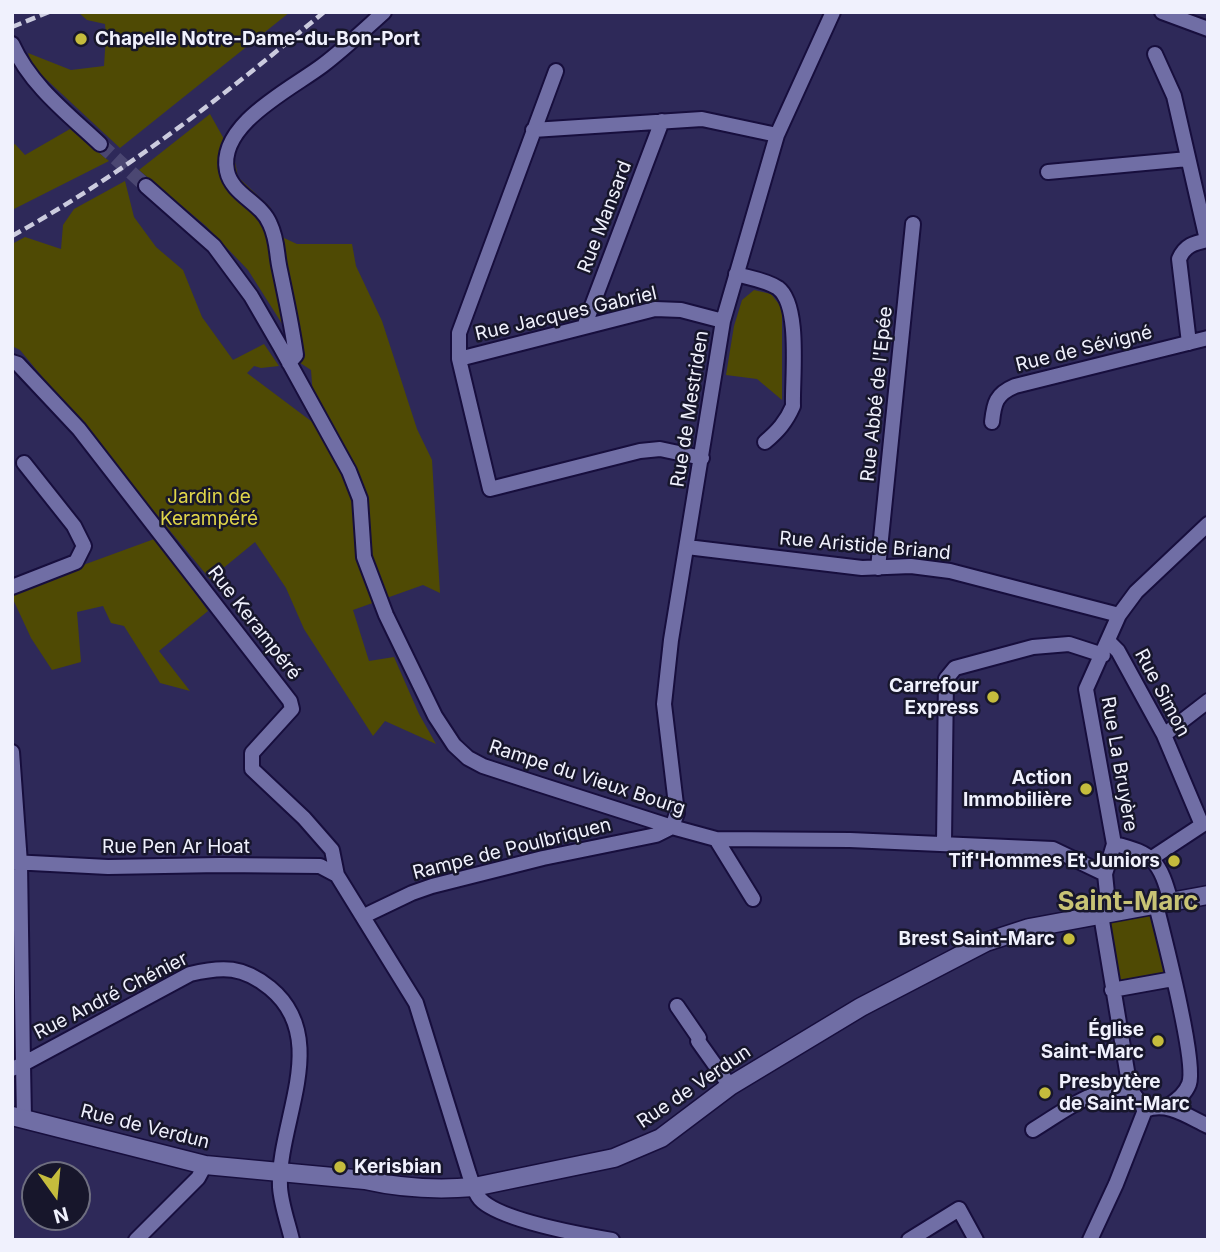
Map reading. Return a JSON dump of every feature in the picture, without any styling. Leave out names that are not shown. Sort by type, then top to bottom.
[{"type":"street","points":[[289,363],[296,355],[290,312],[279,267],[278,245],[270,221],[261,209],[235,188],[227,172],[226,157],[232,140],[250,117],[324,65],[384,12]]},
{"type":"street","name":"Rue de Mestriden","points":[[672,827],[677,813],[664,704],[671,640],[723,321],[777,135],[832,12]]},
{"type":"street","points":[[1162,12],[1208,29]]},
{"type":"street","points":[[13,50],[32,79],[100,144]]},
{"type":"street","points":[[1155,54],[1174,96],[1207,240],[1191,244],[1182,251],[1179,259],[1189,343]]},
{"type":"street","points":[[556,71],[462,321],[458,345],[490,489],[639,451],[660,449],[702,458]]},
{"type":"street","points":[[533,130],[702,119],[777,135]]},
{"type":"street","name":"Rue Mansard","points":[[584,327],[662,121]]},
{"type":"street","points":[[1048,172],[1188,159]]},
{"type":"street","name":"Rampe du Vieux Bourg","points":[[146,186],[214,246],[251,296],[289,363],[349,471],[360,499],[364,557],[397,638],[435,716],[453,745],[468,758],[483,766],[716,839],[944,843],[1053,849],[1105,874]]},
{"type":"street","name":"Rue Abbé de l'Epée","points":[[878,568],[913,224]]},
{"type":"street","points":[[736,274],[777,288],[785,294],[792,314],[793,406],[778,432],[765,442]]},
{"type":"street","name":"Rue Jacques Gabriel","points":[[459,359],[654,309],[681,310],[723,321]]},
{"type":"street","name":"Rue de Sévigné","points":[[992,422],[996,398],[1003,391],[1015,386],[1208,338]]},
{"type":"street","name":"Rue Kerampéré","points":[[12,362],[18,364],[79,429],[290,701],[292,709],[253,753],[252,769],[304,818],[332,850],[337,875],[416,1003],[474,1187]]},
{"type":"street","points":[[12,587],[76,562],[84,546],[74,526],[24,463]]},
{"type":"street","name":"Rue La Bruyère","points":[[1114,844],[1086,689],[1119,615],[1136,592],[1208,524]]},
{"type":"street","name":"Rue Aristide Briand","points":[[687,547],[862,568],[911,566],[950,571],[1119,615]]},
{"type":"street","points":[[944,843],[946,679],[955,668],[1033,647],[1069,644],[1106,649]]},
{"type":"street","name":"Rue Simon","points":[[1106,649],[1118,651],[1164,735],[1202,825],[1152,858]]},
{"type":"street","points":[[1164,735],[1208,701]]},
{"type":"street","points":[[12,752],[16,863],[18,1117]]},
{"type":"street","name":"Rampe de Poulbriquen","points":[[364,916],[432,886],[543,858],[656,835],[672,827]]},
{"type":"street","points":[[716,839],[753,899]]},
{"type":"street","points":[[1144,1110],[1130,1089],[1112,990],[1105,914],[1105,874],[1114,844],[1139,850],[1152,858],[1166,883],[1163,903],[1173,979],[1191,1068],[1189,1084],[1180,1098],[1167,1107]]},
{"type":"street","name":"Rue Pen Ar Hoat","points":[[16,863],[108,867],[320,866],[337,875]]},
{"type":"street","name":"Rue de Verdun","points":[[18,1117],[205,1165],[383,1184],[453,1189],[474,1187],[614,1158],[661,1138],[730,1086],[861,1007],[986,942],[1029,928],[1208,895]]},
{"type":"street","name":"Rue André Chénier","points":[[18,1067],[190,974],[217,968],[240,970],[257,977],[284,999],[300,1035],[300,1066],[280,1189],[292,1240]]},
{"type":"street","points":[[1112,990],[1173,979]]},
{"type":"street","points":[[677,1006],[730,1086]]},
{"type":"street","points":[[1033,1130],[1088,1097],[1114,1088],[1130,1089]]},
{"type":"street","points":[[1090,1240],[1116,1184],[1144,1110],[1155,1106],[1167,1107],[1208,1126]]},
{"type":"street","points":[[136,1240],[198,1178],[205,1165]]},
{"type":"street","points":[[474,1187],[480,1199],[497,1211],[569,1233],[612,1240]]},
{"type":"street","points":[[909,1240],[958,1209],[976,1240]]},
{"type":"street","points":[[538,1223],[541,1240]]},
{"type":"green space","points":[[78,12],[290,12],[120,148],[33,67],[28,53],[71,70],[104,66],[105,24],[87,20]]},
{"type":"green space","name":"Jardin de Kerampéré","points":[[210,114],[234,157],[238,177],[270,207],[284,238],[297,244],[352,244],[356,266],[382,321],[417,429],[432,460],[440,593],[423,585],[353,610],[369,661],[394,657],[419,714],[436,744],[385,721],[373,736],[304,629],[286,588],[255,542],[210,579],[20,350],[12,346],[12,244],[25,237],[61,249],[63,225],[74,209],[125,181],[134,217],[156,247],[183,270],[202,317],[233,360],[264,344],[279,366],[254,366],[247,373],[315,424],[311,370],[294,359],[286,330],[248,270],[206,226],[139,170]]},
{"type":"green space","points":[[70,129],[109,161],[12,210],[12,146],[15,144],[25,155]]},
{"type":"green space","points":[[754,290],[771,294],[782,308],[782,400],[757,379],[726,375],[734,326],[742,300]]},
{"type":"green space","points":[[157,538],[208,611],[159,651],[190,691],[160,683],[124,626],[111,623],[103,606],[77,612],[81,662],[52,670],[31,638],[12,597],[12,591]]},
{"type":"green space","points":[[1152,914],[1167,972],[1116,981],[1107,922]]},
{"type":"tunnel","points":[[100,144],[146,186]]},
{"type":"railway","points":[[12,27],[49,12]]},
{"type":"railway","points":[[12,236],[95,186],[173,132],[324,12]]},
{"type":"place","name":"Chapelle Notre-Dame-du-Bon-Port","points":[[81,39]]},
{"type":"place","name":"Carrefour Express","points":[[993,697]]},
{"type":"place","name":"Action Immobilière","points":[[1086,789]]},
{"type":"place","name":"Tif'Hommes Et Juniors","points":[[1174,861]]},
{"type":"place","name":"Brest Saint-Marc","points":[[1069,939]]},
{"type":"place","name":"Église Saint-Marc","points":[[1158,1041]]},
{"type":"place","name":"Presbytère de Saint-Marc","points":[[1045,1093]]},
{"type":"place","name":"Kerisbian","points":[[340,1167]]},
{"type":"district","name":"Saint-Marc","points":[[1128,902]]}]
